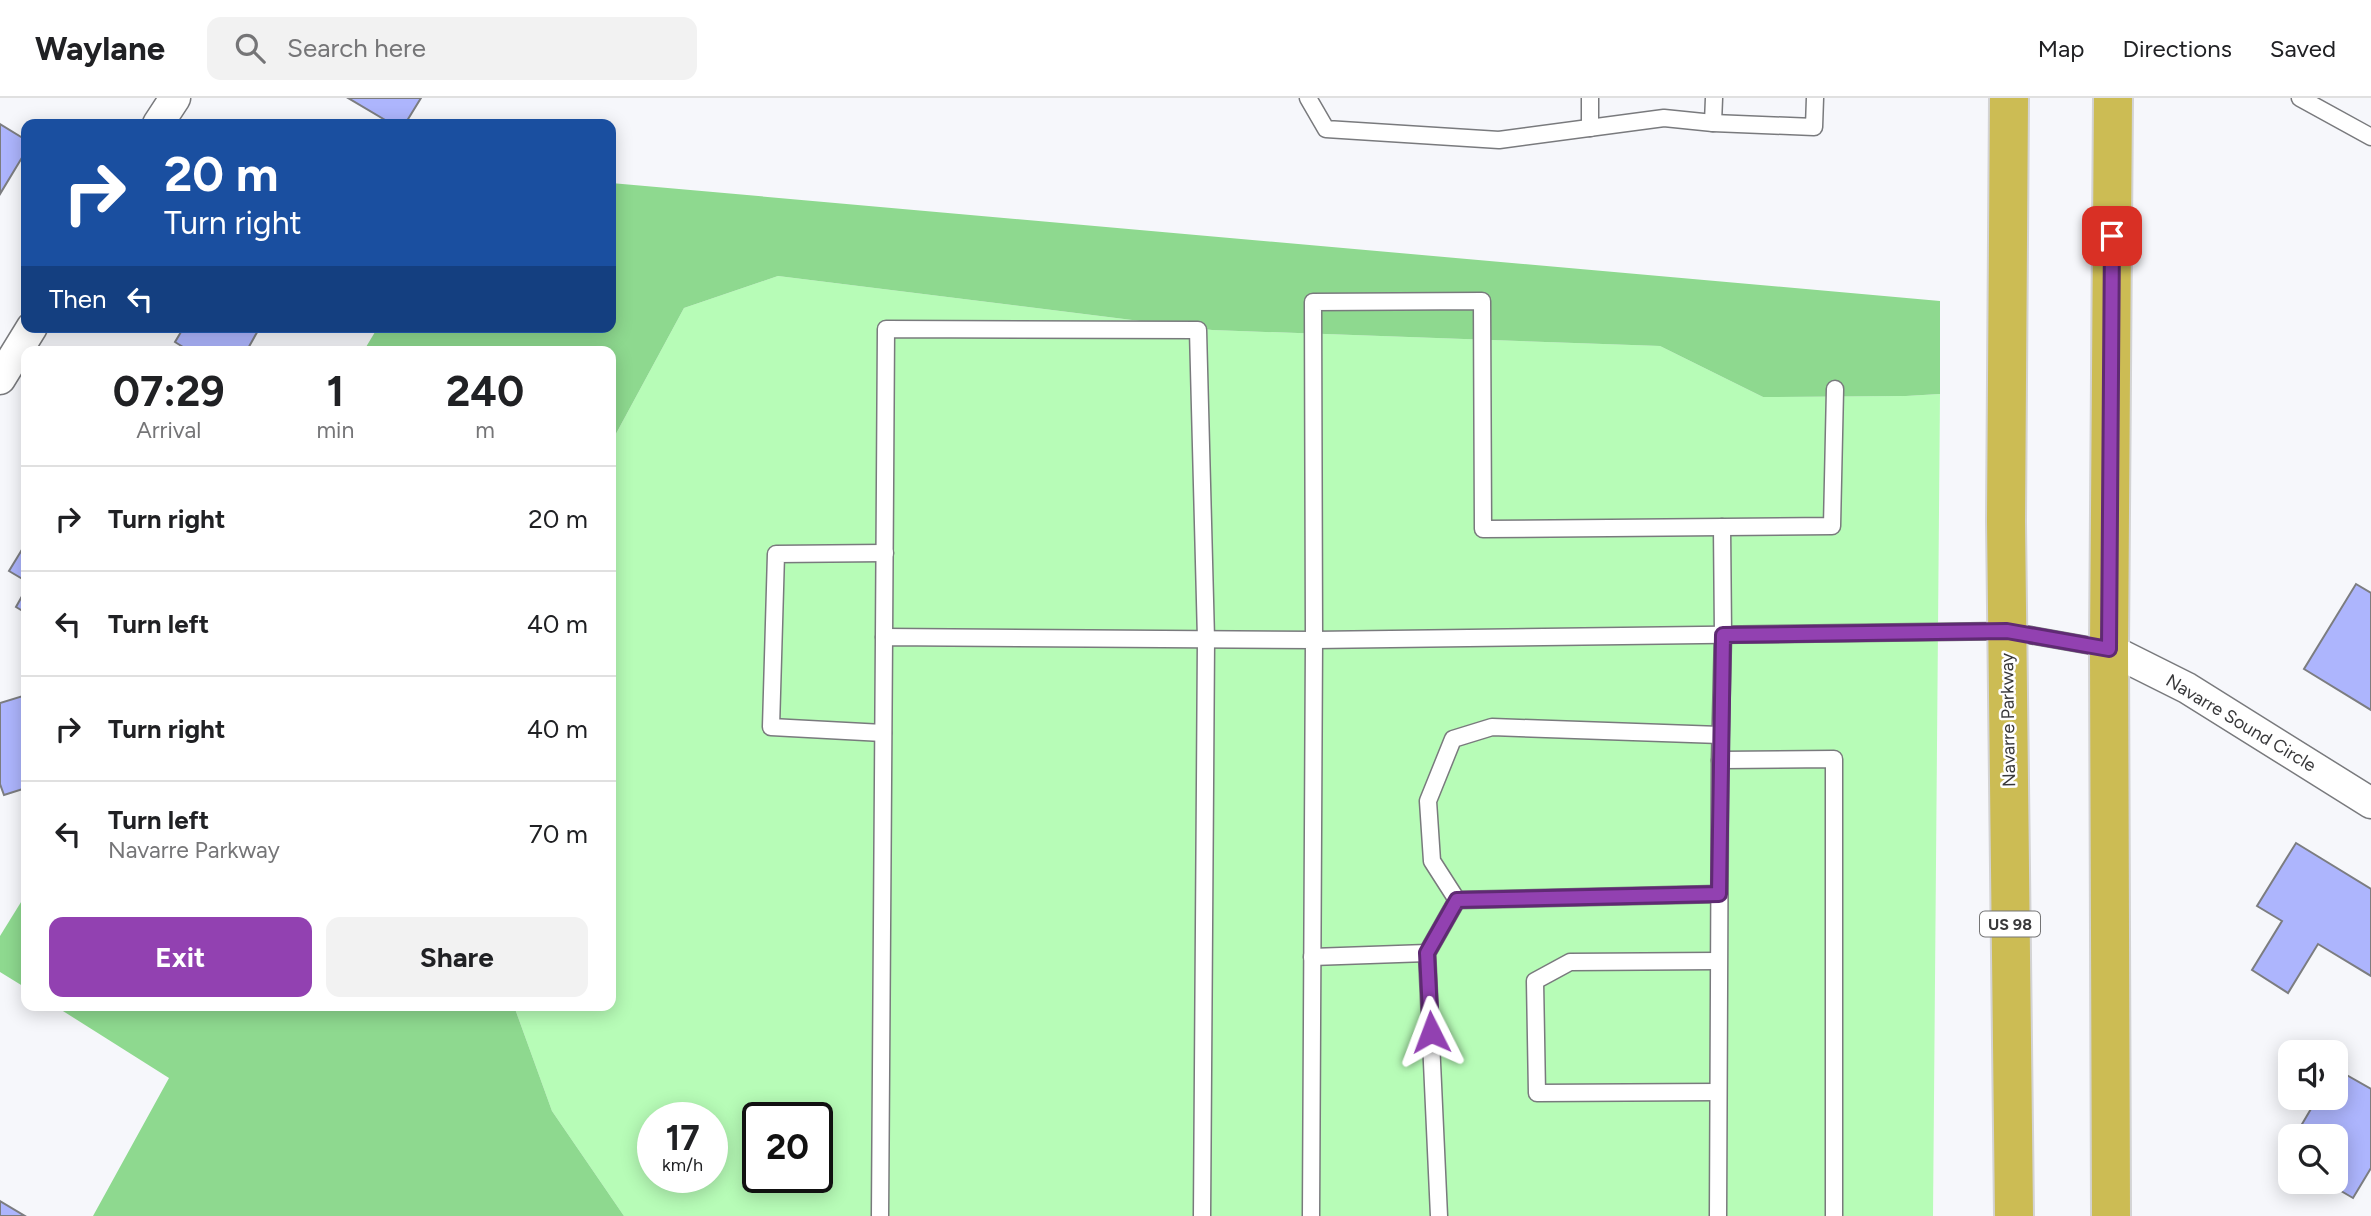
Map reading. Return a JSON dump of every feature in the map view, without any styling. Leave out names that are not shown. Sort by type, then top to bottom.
[{"type":"highway","name":"Navarre Parkway","points":[[2009,98],[2007,631],[2014,1216]]},
{"type":"highway","points":[[2113,98],[2109,649],[2117,1213]]},
{"type":"street","points":[[161,119],[175,98]]},
{"type":"street","points":[[0,379],[28,333]]},
{"type":"street","name":"Navarre Sound Circle","points":[[2109,649],[2187,688],[2371,803]]},
{"type":"lane","points":[[1308,98],[1326,129],[1499,140],[1664,118],[1814,127],[1815,98]]},
{"type":"lane","points":[[1590,98],[1590,128]]},
{"type":"lane","points":[[1713,123],[1714,98]]},
{"type":"lane","points":[[2300,98],[2371,137]]},
{"type":"lane","points":[[1311,1216],[1313,302],[1482,301],[1483,528],[1832,526],[1835,389]]},
{"type":"lane","points":[[880,1216],[886,329],[1198,330],[1206,639],[1202,1216]]},
{"type":"lane","points":[[1717,1216],[1723,635],[1721,527]]},
{"type":"lane","points":[[883,733],[771,727],[776,554],[885,553]]},
{"type":"lane","points":[[884,637],[1314,640],[2007,631],[2109,649]]},
{"type":"lane","points":[[1457,900],[1432,861],[1428,801],[1453,739],[1492,727],[1720,735]]},
{"type":"lane","points":[[1720,760],[1835,758],[1834,1216]]},
{"type":"lane","points":[[1457,900],[1719,894]]},
{"type":"lane","points":[[1439,1216],[1427,953],[1457,900]]},
{"type":"lane","points":[[1312,957],[1427,953]]},
{"type":"lane","points":[[1718,961],[1570,962],[1535,981],[1537,1093],[1718,1091]]},
{"type":"green space","points":[[616,183],[1940,301],[1940,394],[1763,397],[1660,346],[1212,330],[778,276],[684,308],[616,434],[616,346],[367,346],[374,333],[616,333]]},
{"type":"green space","points":[[778,276],[1212,330],[1660,346],[1763,397],[1940,394],[1933,1216],[624,1216],[552,1111],[516,1011],[616,1011],[616,434],[684,308]]},
{"type":"green space","points":[[21,902],[21,985],[0,972],[0,936]]},
{"type":"green space","points":[[63,1011],[516,1011],[552,1111],[624,1216],[93,1216],[169,1078]]},
{"type":"building","points":[[348,98],[421,98],[408,119],[384,119]]},
{"type":"building","points":[[0,124],[21,137],[21,159],[0,194]]},
{"type":"building","points":[[180,333],[257,333],[249,346],[181,346],[175,342]]},
{"type":"building","points":[[21,551],[21,578],[9,571]]},
{"type":"building","points":[[2356,584],[2371,593],[2371,710],[2304,669]]},
{"type":"building","points":[[21,697],[21,790],[4,795],[0,784],[0,703]]},
{"type":"building","points":[[2296,843],[2371,889],[2371,976],[2318,944],[2288,993],[2252,970],[2282,921],[2257,906]]},
{"type":"building","points":[[2348,1076],[2371,1089],[2371,1168],[2353,1198],[2346,1194],[2348,1124],[2302,1124],[2310,1110],[2348,1110]]},
{"type":"building","points":[[0,1201],[25,1216],[0,1216]]},
{"type":"route","points":[[1431,1032],[1427,953],[1457,900],[1719,894],[1723,635],[2007,631],[2109,649],[2112,236]]}]
